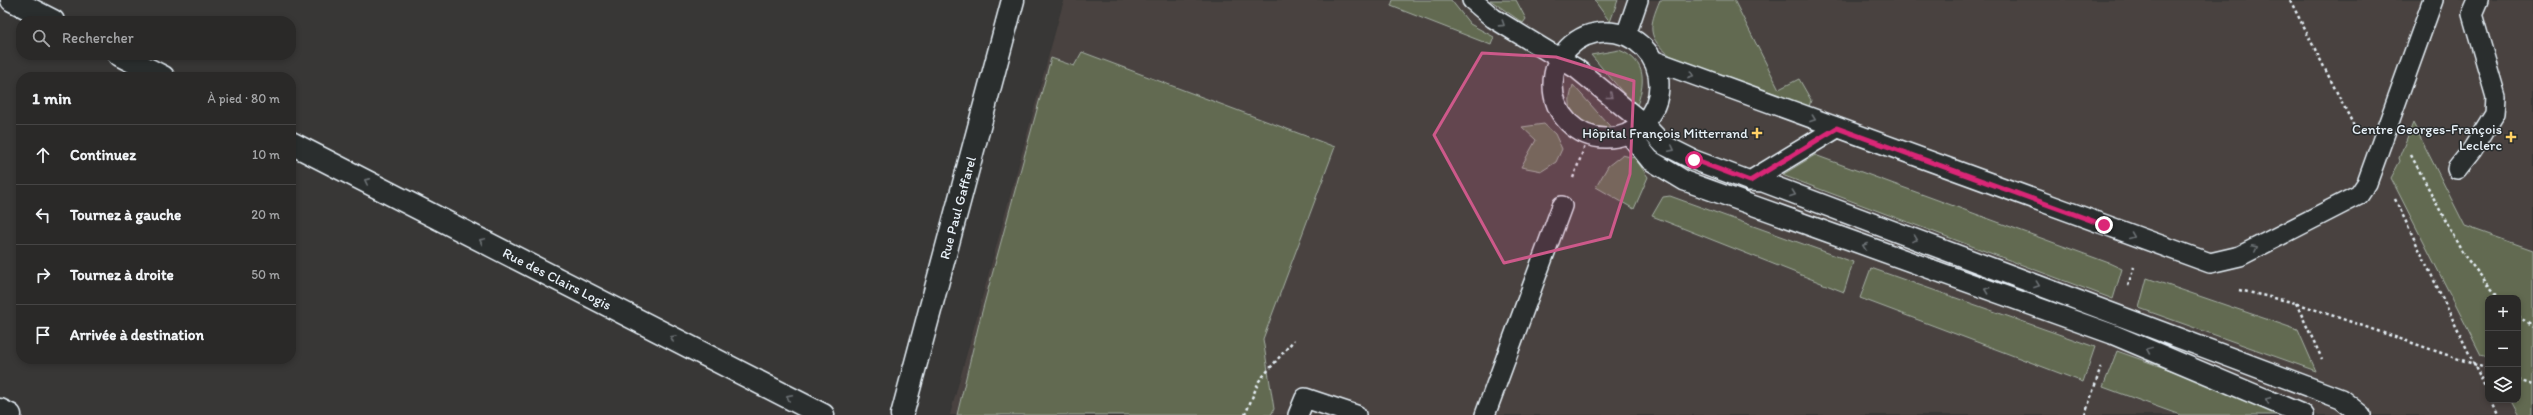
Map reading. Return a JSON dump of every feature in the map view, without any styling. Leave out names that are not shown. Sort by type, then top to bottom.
[{"type":"street","points":[[12,0],[43,16]]},
{"type":"street","name":"Rue Paul Gaffarel","points":[[902,415],[1013,0]]},
{"type":"street","points":[[130,60],[153,72]]},
{"type":"street","name":"Rue des Clairs Logis","points":[[296,146],[823,415]]},
{"type":"street","points":[[0,410],[10,415]]},
{"type":"lane","points":[[1472,0],[1493,18],[1559,60],[1577,69],[1643,123],[1664,145],[1694,160],[1750,181],[1763,182],[2341,399],[2361,415]]},
{"type":"lane","points":[[1626,35],[1638,0]]},
{"type":"lane","points":[[1654,61],[2210,264],[2240,256],[2359,195],[2367,183],[2433,0]]},
{"type":"lane","points":[[2457,169],[2472,150],[2495,112],[2496,97],[2472,14],[2478,0]]},
{"type":"lane","points":[[1611,32],[1626,35],[1638,41],[1654,61],[1660,77],[1659,94],[1654,110],[1643,123],[1628,134],[1602,138],[1589,135],[1574,127],[1562,116],[1555,100],[1553,83],[1559,60],[1569,46],[1589,35],[1611,32]]},
{"type":"lane","points":[[1750,181],[1837,128]]},
{"type":"lane","points":[[1628,134],[1650,160],[1685,181],[2112,334],[2304,415]]},
{"type":"lane","points":[[1485,415],[1562,206]]},
{"type":"lane","points":[[1298,415],[1305,398],[1356,415]]},
{"type":"path","points":[[2391,117],[2463,254],[2497,295]]},
{"type":"path","points":[[1562,206],[1589,135]]},
{"type":"path","points":[[2236,289],[2296,303],[2485,368]]},
{"type":"path","points":[[2521,318],[2533,327]]},
{"type":"path","points":[[1245,415],[1259,381],[1294,340]]},
{"type":"path","points":[[2085,415],[2101,367]]},
{"type":"path","points":[[2521,381],[2533,385]]},
{"type":"path","points":[[2492,403],[2498,415]]},
{"type":"highlighted area","points":[[1482,53],[1556,57],[1634,81],[1630,174],[1610,237],[1504,263],[1434,135]]},
{"type":"shaded area","name":"Hôpital François Mitterrand","points":[[1064,0],[2533,0],[2533,415],[950,415]]},
{"type":"green space","points":[[1393,0],[1451,0],[1470,24],[1494,37],[1491,45],[1391,6]]},
{"type":"green space","points":[[1490,0],[1516,0],[1526,19],[1523,23]]},
{"type":"green space","points":[[1594,0],[1618,0],[1610,22]]},
{"type":"green space","points":[[1660,0],[1734,0],[1779,89],[1799,79],[1811,100],[1809,107],[1671,56],[1657,43],[1652,31],[1652,24]]},
{"type":"green space","points":[[1619,50],[1635,60],[1642,74],[1641,90],[1636,108],[1591,55]]},
{"type":"green space","points":[[1082,52],[1335,147],[1263,339],[1274,409],[1271,415],[957,415],[980,319],[1051,58],[1074,66]]},
{"type":"green space","points":[[1573,85],[1615,132],[1593,129],[1575,118],[1571,111],[1570,101]]},
{"type":"green space","points":[[2413,123],[2465,226],[2533,250],[2533,415],[2519,415],[2513,403],[2521,403],[2521,295],[2485,295],[2485,356],[2481,355],[2391,178],[2400,161],[2399,158]]},
{"type":"green space","points":[[1544,124],[1555,134],[1562,149],[1556,162],[1542,171],[1521,167],[1536,140],[1522,127]]},
{"type":"green space","points":[[1622,155],[1635,158],[1648,177],[1634,209],[1596,187],[1608,166]]},
{"type":"green space","points":[[1815,155],[2122,269],[2113,299],[1782,175]]},
{"type":"green space","points":[[1670,196],[1853,262],[1844,292],[1652,216],[1663,197]]},
{"type":"green space","points":[[1871,268],[2095,347],[2083,382],[1860,298]]},
{"type":"green space","points":[[2147,278],[2298,330],[2316,371],[2139,308]]},
{"type":"green space","points":[[2117,351],[2294,415],[2180,415],[2103,387]]},
{"type":"place","name":"Hôpital François Mitterrand","points":[[1757,133]]},
{"type":"place","name":"Centre Georges-François Leclerc","points":[[2511,137]]},
{"type":"route","points":[[1694,160],[1750,181],[1837,128],[2104,225]]}]
